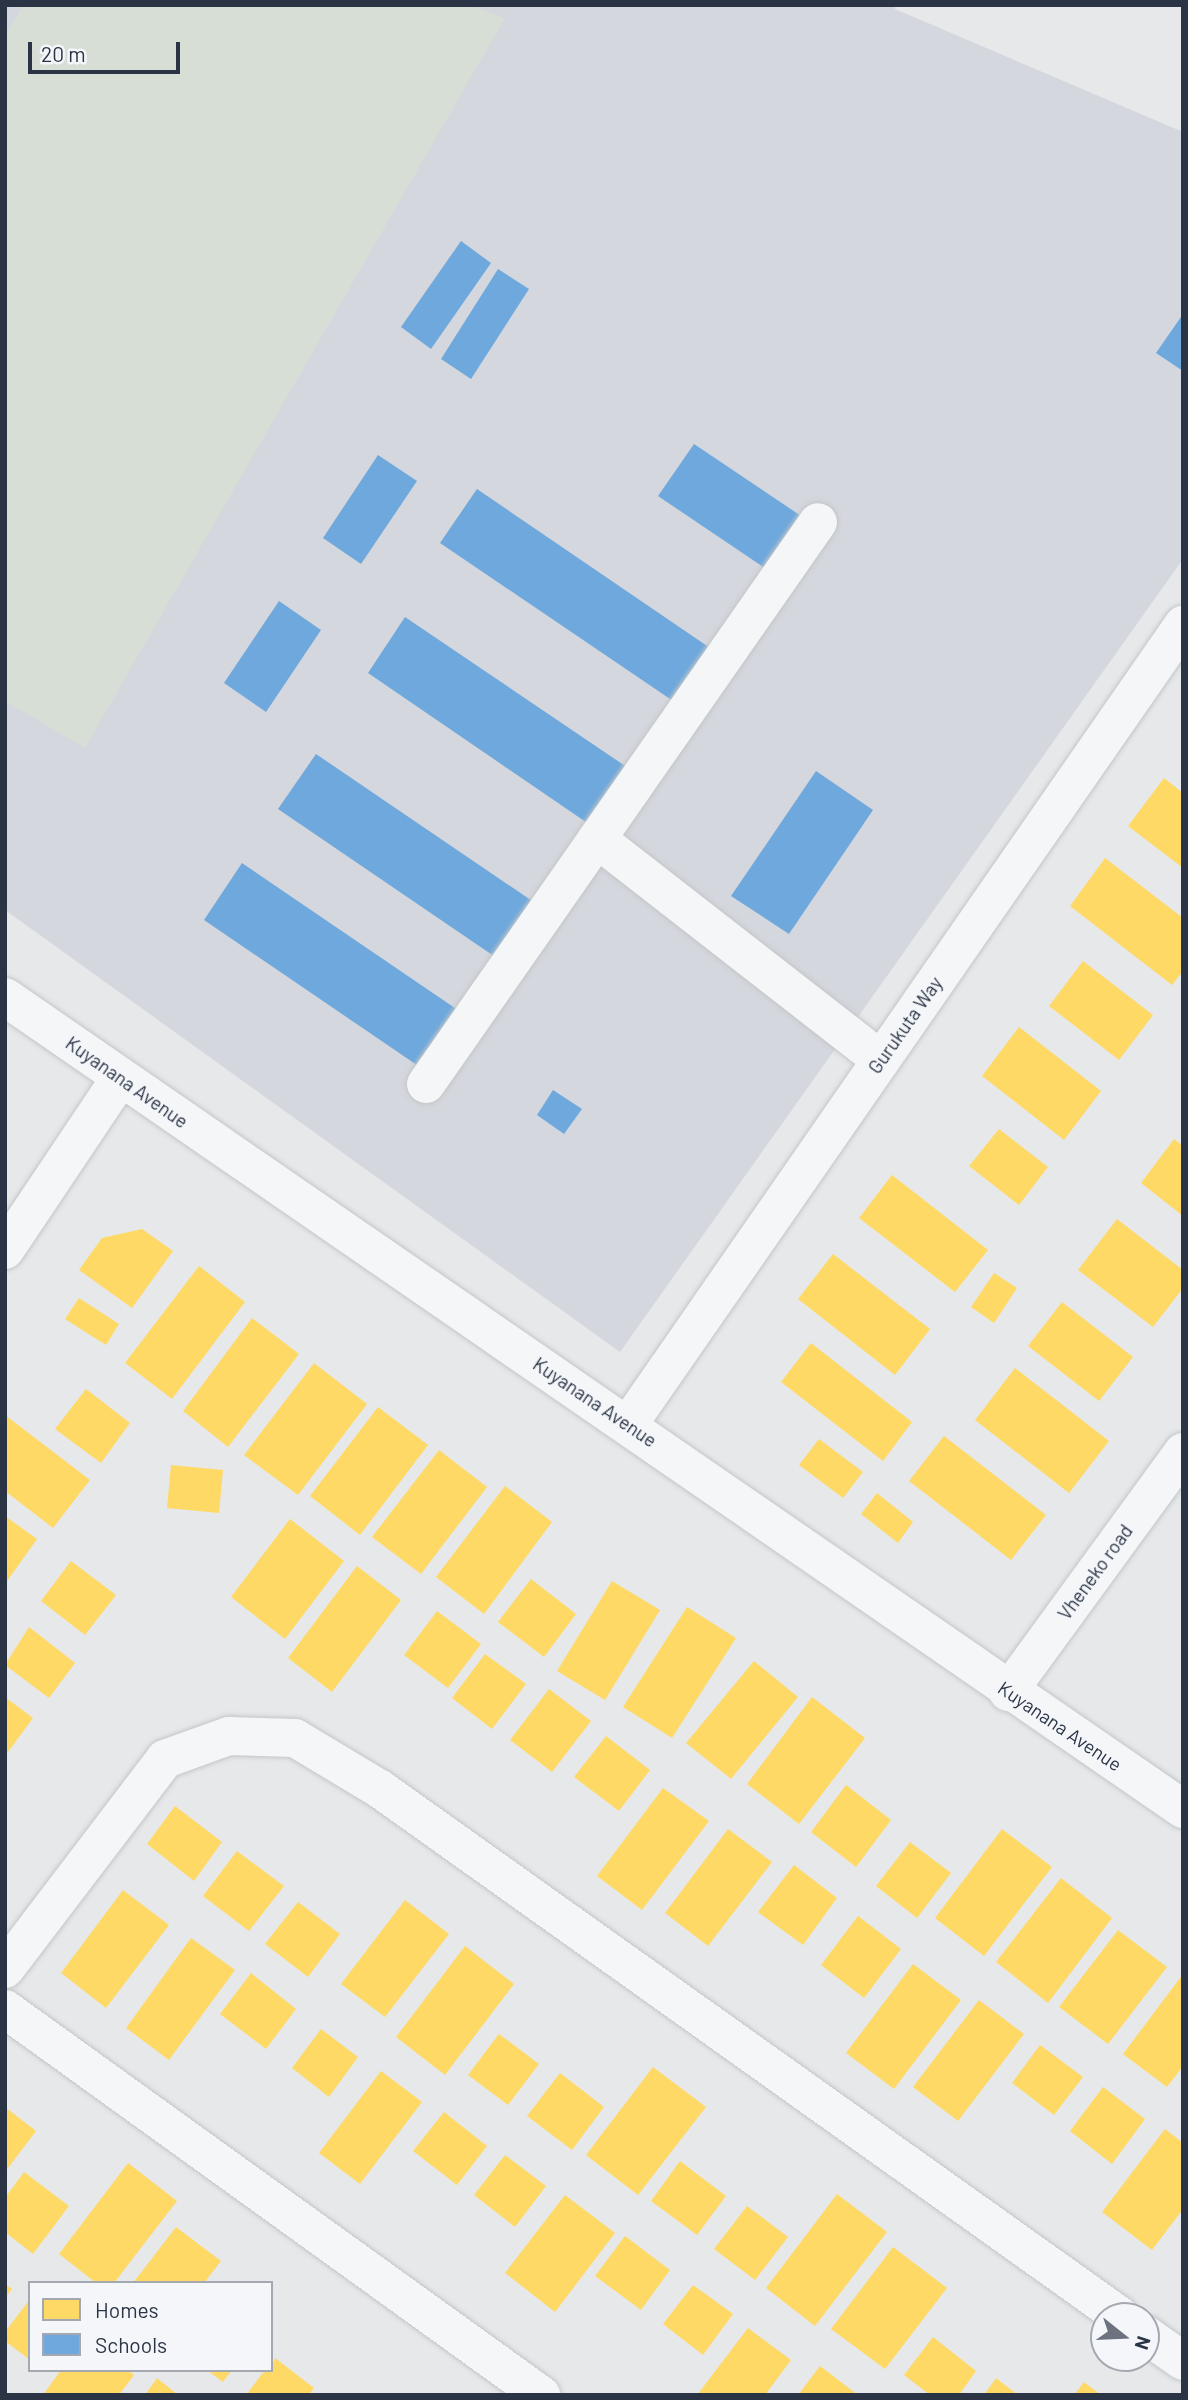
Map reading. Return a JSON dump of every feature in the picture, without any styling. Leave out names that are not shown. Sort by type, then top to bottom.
[{"type":"street","points":[[426,1084],[818,522]]},
{"type":"street","name":"Gurukuta Way","points":[[628,1424],[1183,625]]},
{"type":"street","points":[[597,839],[881,1060]]},
{"type":"street","name":"Kuyanana Avenue","points":[[5,997],[120,1079],[628,1424],[1008,1692],[1183,1809]]},
{"type":"street","points":[[5,1250],[120,1079]]},
{"type":"street","name":"Vheneko road","points":[[1008,1692],[1183,1452]]},
{"type":"street","points":[[5,1969],[165,1759],[229,1736],[295,1738],[380,1789],[1099,2302]]},
{"type":"street","points":[[5,2009],[541,2395]]},
{"type":"street","points":[[1160,2345],[1183,2361]]},
{"type":"shaded area","points":[[5,5],[895,5],[895,9],[1183,132],[1183,559],[620,1352],[5,910]]},
{"type":"shaded area","points":[[23,5],[469,5],[505,18],[85,748],[5,701],[5,36]]},
{"type":"building: Homes","points":[[1164,778],[1183,793],[1183,868],[1128,826]]},
{"type":"building: Homes","points":[[1105,858],[1183,918],[1183,971],[1172,985],[1070,906]]},
{"type":"building: Homes","points":[[1083,961],[1153,1015],[1119,1060],[1049,1006]]},
{"type":"building: Homes","points":[[1019,1027],[1101,1091],[1064,1140],[982,1076]]},
{"type":"building: Homes","points":[[999,1129],[1048,1167],[1019,1205],[969,1166]]},
{"type":"building: Homes","points":[[1174,1139],[1183,1146],[1183,1216],[1141,1183]]},
{"type":"building: Homes","points":[[892,1175],[988,1250],[955,1292],[859,1218]]},
{"type":"building: Homes","points":[[1117,1219],[1183,1270],[1183,1288],[1153,1327],[1078,1270]]},
{"type":"building: Homes","points":[[142,1229],[173,1251],[132,1308],[79,1270],[102,1238]]},
{"type":"building: Homes","points":[[833,1254],[930,1329],[895,1375],[798,1299]]},
{"type":"building: Homes","points":[[199,1266],[245,1302],[172,1399],[125,1363]]},
{"type":"building: Homes","points":[[994,1273],[1017,1288],[994,1323],[971,1307]]},
{"type":"building: Homes","points":[[79,1298],[119,1324],[106,1345],[65,1319]]},
{"type":"building: Homes","points":[[1062,1302],[1133,1357],[1099,1401],[1028,1346]]},
{"type":"building: Homes","points":[[252,1318],[299,1354],[228,1447],[183,1411]]},
{"type":"building: Homes","points":[[811,1343],[912,1422],[883,1461],[781,1382]]},
{"type":"building: Homes","points":[[314,1363],[367,1404],[298,1495],[244,1455]]},
{"type":"building: Homes","points":[[1015,1368],[1109,1441],[1069,1493],[975,1420]]},
{"type":"building: Homes","points":[[86,1389],[130,1423],[101,1463],[55,1429]]},
{"type":"building: Homes","points":[[378,1407],[428,1445],[360,1535],[310,1496]]},
{"type":"building: Homes","points":[[5,1415],[90,1480],[53,1528],[5,1491]]},
{"type":"building: Homes","points":[[944,1436],[1046,1515],[1011,1560],[909,1481]]},
{"type":"building: Homes","points":[[819,1439],[863,1472],[843,1498],[799,1465]]},
{"type":"building: Homes","points":[[439,1450],[487,1487],[421,1574],[372,1537]]},
{"type":"building: Homes","points":[[171,1465],[223,1470],[219,1513],[167,1508]]},
{"type":"building: Homes","points":[[505,1486],[552,1522],[484,1614],[436,1577]]},
{"type":"building: Homes","points":[[877,1493],[913,1522],[898,1543],[861,1514]]},
{"type":"building: Homes","points":[[5,1516],[37,1539],[5,1584]]},
{"type":"building: Homes","points":[[290,1519],[344,1561],[285,1639],[231,1597]]},
{"type":"building: Homes","points":[[71,1561],[116,1595],[85,1635],[41,1601]]},
{"type":"building: Homes","points":[[357,1566],[401,1600],[332,1692],[288,1658]]},
{"type":"building: Homes","points":[[531,1579],[576,1614],[544,1657],[498,1622]]},
{"type":"building: Homes","points":[[612,1581],[660,1610],[605,1700],[557,1671]]},
{"type":"building: Homes","points":[[687,1607],[736,1638],[672,1738],[623,1707]]},
{"type":"building: Homes","points":[[437,1611],[481,1644],[448,1688],[404,1655]]},
{"type":"building: Homes","points":[[29,1627],[75,1663],[49,1698],[5,1665]]},
{"type":"building: Homes","points":[[485,1654],[526,1684],[492,1729],[452,1698]]},
{"type":"building: Homes","points":[[754,1661],[798,1697],[731,1779],[686,1743]]},
{"type":"building: Homes","points":[[549,1689],[591,1721],[552,1772],[510,1740]]},
{"type":"building: Homes","points":[[5,1697],[33,1718],[5,1756]]},
{"type":"building: Homes","points":[[812,1697],[865,1738],[799,1824],[747,1784]]},
{"type":"building: Homes","points":[[606,1736],[650,1770],[619,1811],[574,1777]]},
{"type":"building: Homes","points":[[846,1785],[891,1820],[856,1867],[811,1832]]},
{"type":"building: Homes","points":[[663,1788],[709,1821],[642,1910],[597,1876]]},
{"type":"building: Homes","points":[[175,1806],[222,1842],[194,1881],[147,1844]]},
{"type":"building: Homes","points":[[728,1829],[772,1862],[708,1946],[665,1913]]},
{"type":"building: Homes","points":[[1002,1829],[1052,1867],[984,1956],[935,1918]]},
{"type":"building: Homes","points":[[910,1842],[951,1873],[917,1918],[876,1886]]},
{"type":"building: Homes","points":[[237,1851],[284,1886],[249,1931],[203,1896]]},
{"type":"building: Homes","points":[[794,1865],[837,1898],[803,1945],[758,1912]]},
{"type":"building: Homes","points":[[1061,1878],[1112,1918],[1048,2003],[996,1962]]},
{"type":"building: Homes","points":[[123,1890],[169,1925],[106,2008],[61,1973]]},
{"type":"building: Homes","points":[[405,1900],[449,1934],[385,2017],[341,1984]]},
{"type":"building: Homes","points":[[298,1902],[340,1934],[308,1977],[265,1944]]},
{"type":"building: Homes","points":[[858,1916],[901,1949],[864,1998],[821,1965]]},
{"type":"building: Homes","points":[[1118,1930],[1167,1967],[1108,2044],[1059,2007]]},
{"type":"building: Homes","points":[[191,1938],[235,1970],[169,2060],[126,2028]]},
{"type":"building: Homes","points":[[465,1946],[514,1984],[445,2075],[396,2037]]},
{"type":"building: Homes","points":[[913,1964],[961,2000],[894,2089],[846,2053]]},
{"type":"building: Homes","points":[[251,1973],[296,2009],[266,2049],[220,2014]]},
{"type":"building: Homes","points":[[1183,1974],[1183,2066],[1167,2087],[1123,2054]]},
{"type":"building: Homes","points":[[979,2000],[1024,2034],[958,2121],[913,2087]]},
{"type":"building: Homes","points":[[321,2029],[358,2057],[329,2097],[292,2068]]},
{"type":"building: Homes","points":[[499,2034],[539,2064],[508,2105],[468,2075]]},
{"type":"building: Homes","points":[[1040,2045],[1083,2077],[1054,2115],[1012,2083]]},
{"type":"building: Homes","points":[[653,2067],[706,2107],[638,2195],[586,2155]]},
{"type":"building: Homes","points":[[381,2071],[422,2102],[360,2184],[319,2153]]},
{"type":"building: Homes","points":[[560,2073],[604,2107],[572,2150],[527,2116]]},
{"type":"building: Homes","points":[[1103,2087],[1145,2119],[1112,2164],[1070,2131]]},
{"type":"building: Homes","points":[[5,2107],[36,2131],[5,2172]]},
{"type":"building: Homes","points":[[444,2112],[487,2146],[457,2185],[413,2151]]},
{"type":"building: Homes","points":[[1165,2129],[1183,2143],[1183,2209],[1152,2250],[1102,2212]]},
{"type":"building: Homes","points":[[505,2155],[546,2186],[515,2227],[474,2195]]},
{"type":"building: Homes","points":[[680,2161],[726,2196],[697,2235],[651,2201]]},
{"type":"building: Homes","points":[[128,2163],[177,2201],[116,2281],[93,2281],[59,2254]]},
{"type":"building: Homes","points":[[24,2172],[69,2206],[33,2254],[5,2232],[5,2198]]},
{"type":"building: Homes","points":[[837,2194],[887,2232],[815,2326],[766,2288]]},
{"type":"building: Homes","points":[[565,2195],[615,2233],[555,2312],[505,2273]]},
{"type":"building: Homes","points":[[747,2206],[788,2237],[755,2280],[714,2249]]},
{"type":"building: Homes","points":[[176,2227],[221,2261],[206,2281],[135,2281]]},
{"type":"building: Homes","points":[[625,2236],[670,2270],[641,2310],[595,2276]]},
{"type":"building: Homes","points":[[893,2247],[947,2288],[885,2369],[831,2329]]},
{"type":"building: Homes","points":[[5,2284],[12,2289],[5,2298]]},
{"type":"building: Homes","points":[[693,2285],[733,2314],[703,2355],[663,2324]]},
{"type":"building: Homes","points":[[28,2302],[28,2358],[5,2341],[5,2332]]},
{"type":"building: Homes","points":[[748,2328],[791,2360],[765,2395],[697,2395]]},
{"type":"building: Homes","points":[[933,2337],[976,2371],[959,2395],[930,2395],[904,2375]]},
{"type":"building: Homes","points":[[275,2358],[314,2388],[309,2395],[246,2395],[263,2372],[273,2372]]},
{"type":"building: Homes","points":[[820,2366],[858,2395],[798,2395]]},
{"type":"building: Homes","points":[[60,2372],[130,2372],[134,2375],[119,2395],[43,2395]]},
{"type":"building: Homes","points":[[210,2372],[230,2372],[223,2382]]},
{"type":"building: Homes","points":[[157,2378],[178,2395],[145,2395]]},
{"type":"building: Homes","points":[[996,2378],[1018,2395],[984,2395]]},
{"type":"building: Homes","points":[[1084,2382],[1101,2395],[1074,2395]]},
{"type":"building: Schools","points":[[461,241],[491,263],[431,349],[401,327]]},
{"type":"building: Schools","points":[[498,269],[529,289],[471,379],[441,359]]},
{"type":"building: Schools","points":[[1183,314],[1183,371],[1156,353]]},
{"type":"building: Schools","points":[[694,444],[807,520],[772,573],[658,496]]},
{"type":"building: Schools","points":[[378,455],[417,481],[361,564],[323,538]]},
{"type":"building: Schools","points":[[477,489],[713,650],[676,703],[440,543]]},
{"type":"building: Schools","points":[[279,601],[321,630],[266,712],[224,683]]},
{"type":"building: Schools","points":[[405,617],[637,774],[599,831],[368,673]]},
{"type":"building: Schools","points":[[316,754],[544,909],[507,965],[278,809]]},
{"type":"building: Schools","points":[[816,771],[873,810],[789,934],[731,896]]},
{"type":"building: Schools","points":[[242,863],[471,1019],[433,1076],[204,920]]},
{"type":"building: Schools","points":[[553,1090],[582,1109],[564,1134],[537,1115]]}]
